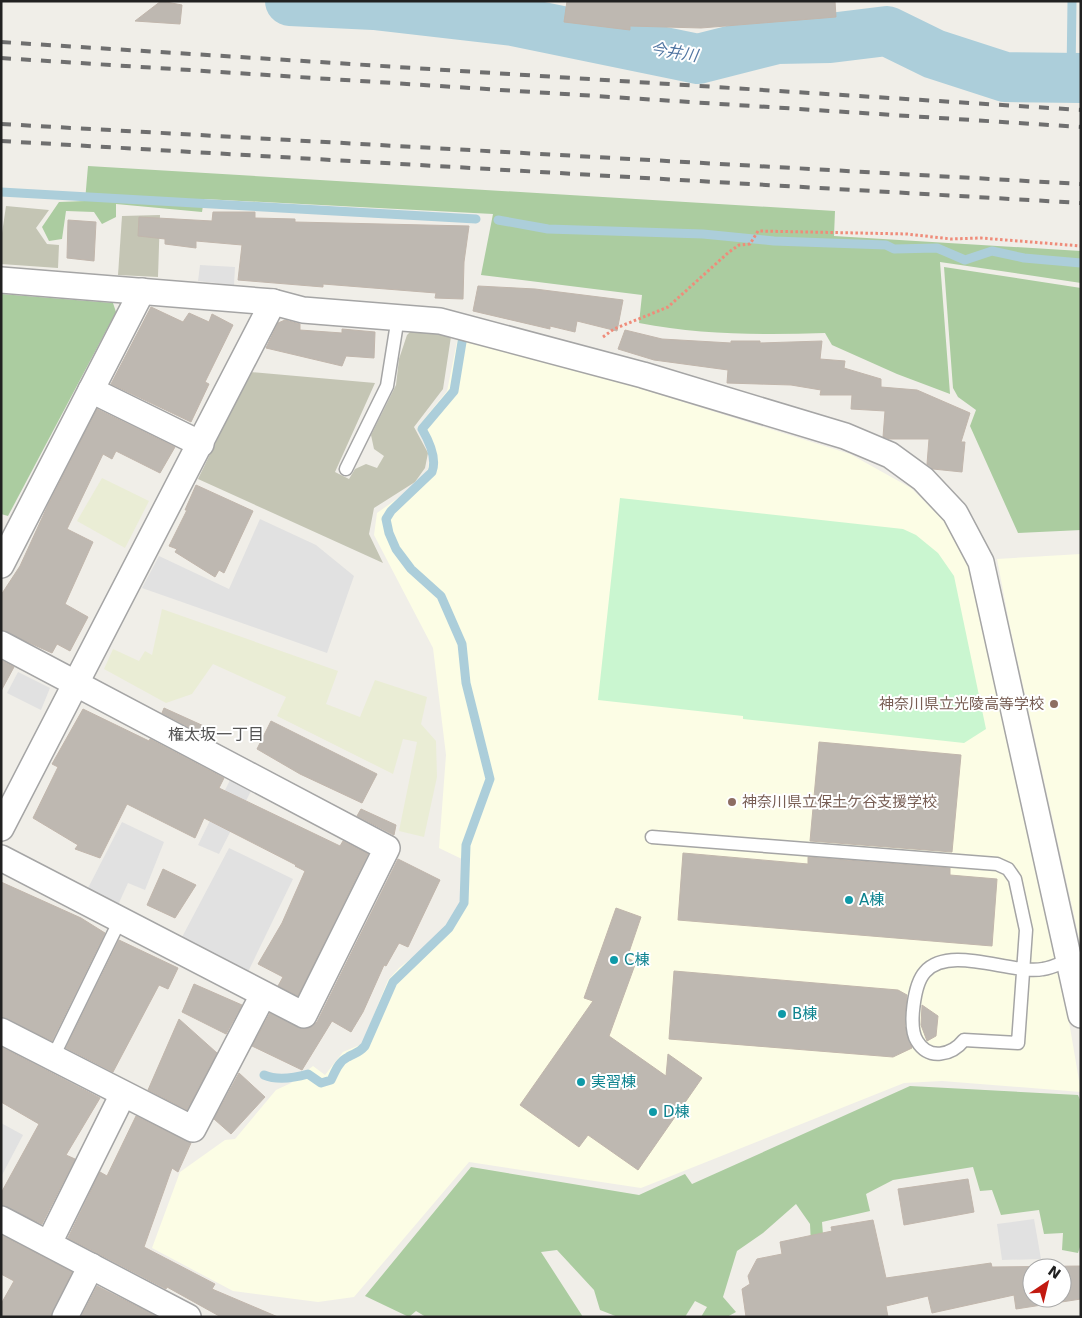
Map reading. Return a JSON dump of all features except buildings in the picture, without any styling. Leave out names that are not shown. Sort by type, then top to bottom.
[{"type":"street","points":[[1,280],[273,302],[303,310],[440,320],[643,375],[854,440],[890,455],[923,479],[955,513],[981,562],[1081,1015]]},
{"type":"street","points":[[1,565],[142,291]]},
{"type":"street","points":[[1,828],[9,796],[77,683],[273,302]]},
{"type":"street","points":[[91,390],[201,444]]},
{"type":"street","points":[[1,644],[387,848],[304,1015],[263,996],[1,858]]},
{"type":"street","points":[[1,1031],[193,1130],[263,996]]},
{"type":"street","points":[[49,1244],[123,1094]]},
{"type":"street","points":[[1,1219],[188,1317]]},
{"type":"street","points":[[65,1317],[91,1266]]},
{"type":"lane","points":[[346,469],[387,386],[398,317]]},
{"type":"lane","points":[[652,837],[1003,866],[1016,879],[1026,930],[1023,967],[1018,1043],[964,1040],[958,1048],[947,1054],[936,1054],[925,1050],[917,1042],[913,1031],[915,992],[925,971],[935,964],[958,960],[1023,967],[1043,969],[1069,960]]},
{"type":"lane","points":[[52,1058],[120,920]]},
{"type":"path","points":[[582,359],[596,342],[614,329],[668,307],[729,252],[739,245],[750,244],[758,231],[907,234],[951,239],[981,238],[1081,246]]},
{"type":"shaded area","points":[[6,206],[49,210],[36,228],[47,244],[59,245],[58,268],[1,264],[1,240]]},
{"type":"shaded area","points":[[160,215],[158,277],[118,275],[122,216]]},
{"type":"shaded area","points":[[200,265],[235,267],[234,285],[198,281]]},
{"type":"shaded area","points":[[413,329],[452,330],[443,389],[414,427],[428,453],[425,468],[415,482],[374,508],[369,534],[383,563],[198,479],[250,372],[375,383],[335,472],[349,479],[355,469],[366,464],[377,468],[384,456],[374,449],[371,435],[396,385],[399,359],[407,335]]},
{"type":"shaded area","name":"神奈川県立保土ケ谷支援学校","points":[[459,332],[850,454],[911,488],[948,525],[970,567],[1059,963],[1081,1092],[942,1081],[904,1083],[641,1188],[469,1162],[354,1297],[318,1302],[233,1291],[152,1248],[180,1172],[225,1140],[235,1139],[276,1090],[291,1083],[313,1066],[325,1075],[343,1052],[362,1044],[388,980],[399,968],[449,928],[464,903],[466,861],[439,848],[446,755],[433,648],[374,535],[377,513],[415,486],[428,469],[430,453],[417,428],[447,391]]},
{"type":"shaded area","points":[[102,478],[149,501],[125,548],[77,521]]},
{"type":"shaded area","points":[[260,519],[316,545],[354,576],[327,653],[142,588],[159,556],[229,589]]},
{"type":"shaded area","name":"神奈川県立光陵高等学校","points":[[1081,554],[1081,947],[1010,627],[997,559]]},
{"type":"shaded area","points":[[162,609],[338,671],[326,704],[360,717],[375,680],[427,697],[421,724],[436,741],[437,777],[424,837],[399,831],[417,742],[403,739],[393,774],[277,716],[286,697],[213,664],[192,694],[166,703],[104,669],[113,649],[139,661],[145,651],[152,655]]},
{"type":"shaded area","points":[[18,672],[50,688],[41,710],[7,693]]},
{"type":"shaded area","points":[[231,778],[253,787],[219,854],[198,845]]},
{"type":"shaded area","points":[[122,822],[164,842],[145,890],[128,883],[117,907],[87,890]]},
{"type":"shaded area","points":[[229,848],[293,879],[247,974],[181,939]]},
{"type":"shaded area","points":[[1,1123],[23,1135],[1,1177]]},
{"type":"shaded area","points":[[1034,1219],[1041,1258],[1002,1260],[997,1224]]},
{"type":"green space","points":[[88,166],[835,211],[834,236],[1081,251],[1081,283],[940,262],[950,394],[897,374],[832,345],[825,333],[732,333],[662,327],[639,323],[642,295],[481,275],[493,214],[204,199],[202,212],[116,204],[116,217],[102,224],[94,212],[66,211],[62,239],[49,241],[42,227],[59,202],[85,201]]},
{"type":"green space","points":[[944,267],[1081,288],[1081,530],[1018,533],[970,426],[976,410],[958,397],[953,388]]},
{"type":"green space","points":[[1,294],[113,303],[116,312],[8,516],[1,514]]},
{"type":"green space","points":[[620,498],[903,529],[916,535],[938,553],[954,576],[986,729],[964,743],[743,719],[743,716],[598,700]]},
{"type":"green space","points":[[910,1086],[1078,1095],[1081,1102],[1081,1244],[1078,1253],[1062,1250],[1063,1233],[1044,1234],[1039,1210],[1001,1215],[992,1190],[980,1191],[973,1167],[893,1180],[866,1194],[870,1211],[822,1222],[825,1260],[812,1264],[810,1224],[796,1204],[763,1233],[737,1251],[723,1297],[736,1312],[727,1317],[701,1317],[707,1307],[695,1301],[685,1317],[618,1317],[600,1310],[594,1290],[557,1250],[541,1252],[583,1317],[426,1317],[416,1311],[409,1317],[365,1296],[471,1167],[639,1195],[685,1174],[692,1184]]},
{"type":"waterway","name":"今井川","points":[[290,1],[374,5],[513,21],[698,59],[777,39],[830,38],[887,31],[934,54],[1005,77],[1081,78]]},
{"type":"waterway","points":[[1071,77],[1072,1]]},
{"type":"waterway","points":[[1,192],[476,219]]},
{"type":"waterway","points":[[498,220],[548,229],[703,234],[774,241],[886,245],[894,249],[937,248],[965,260],[992,251],[1024,258],[1081,263]]},
{"type":"waterway","points":[[264,1075],[286,1078],[308,1074],[321,1083],[331,1080],[342,1061],[359,1052],[365,1046],[393,982],[449,928],[464,903],[466,845],[490,779],[466,683],[462,644],[441,596],[411,569],[396,549],[389,533],[386,519],[391,511],[432,472],[433,456],[430,444],[422,429],[454,391],[463,336]]},
{"type":"railway","points":[[1,42],[1081,110]]},
{"type":"railway","points":[[1,58],[1081,127]]},
{"type":"railway","points":[[1,124],[1081,184]]},
{"type":"railway","points":[[1,141],[1081,203]]},
{"type":"place","name":"神奈川県立光陵高等学校","points":[[1054,704]]},
{"type":"place","name":"神奈川県立保土ケ谷支援学校","points":[[732,802]]},
{"type":"place","name":"A棟","points":[[849,900]]},
{"type":"place","name":"C棟","points":[[614,960]]},
{"type":"place","name":"B棟","points":[[782,1014]]},
{"type":"place","name":"実習棟","points":[[581,1082]]},
{"type":"place","name":"D棟","points":[[653,1112]]},
{"type":"district","name":"権太坂一丁目","points":[[216,734]]}]
